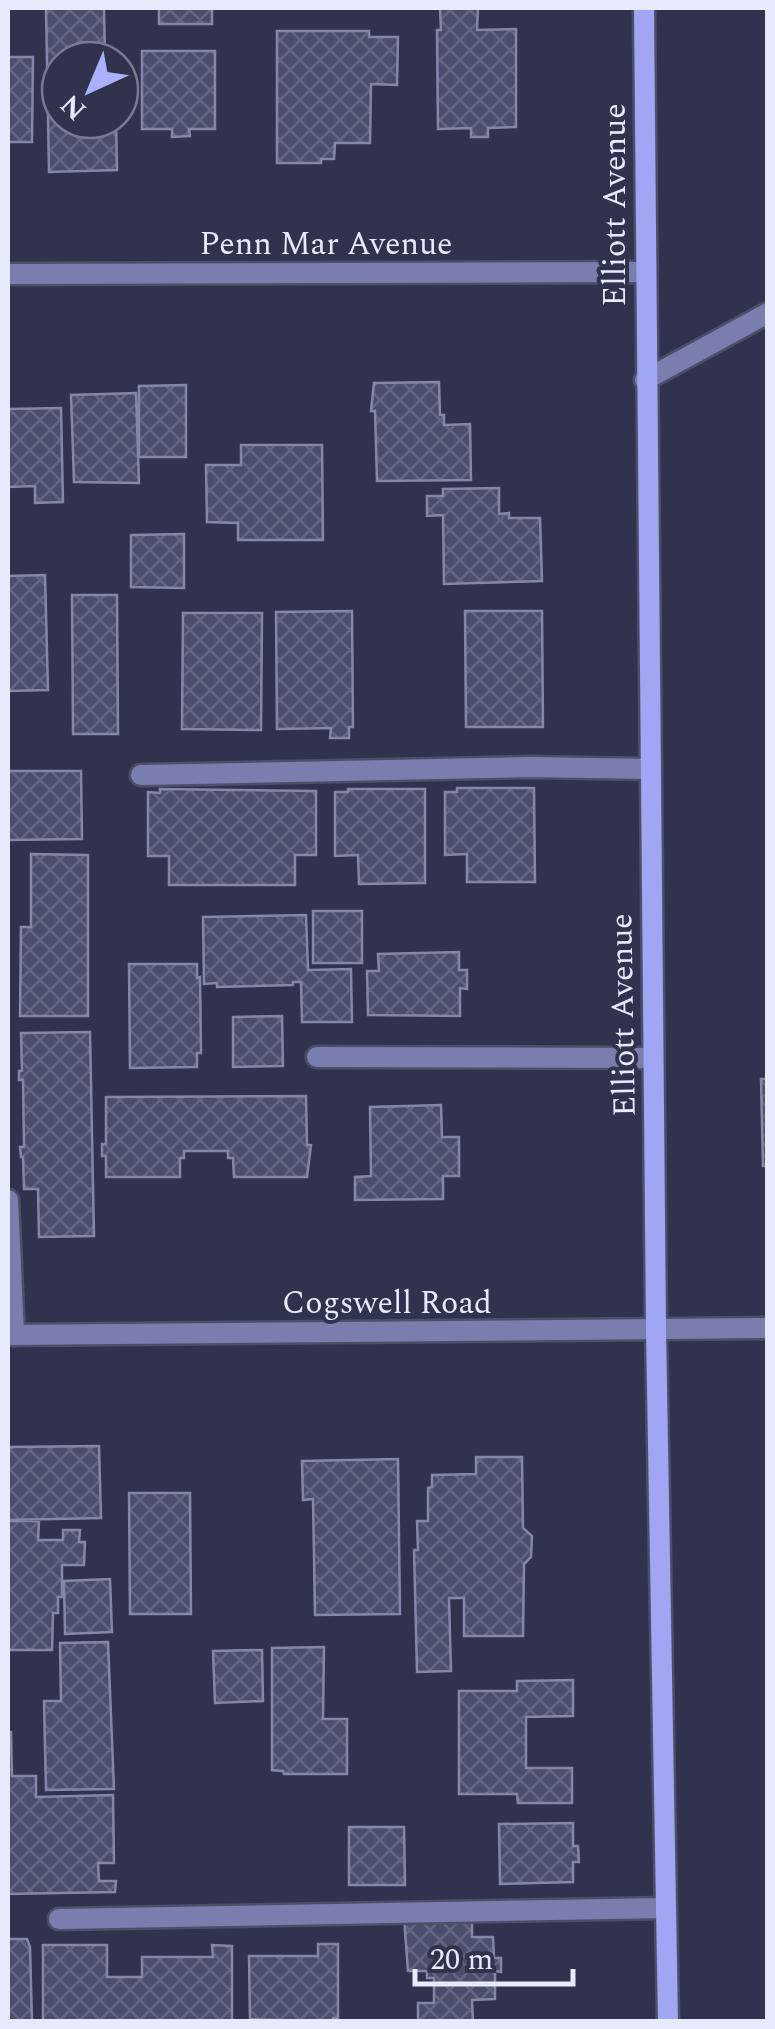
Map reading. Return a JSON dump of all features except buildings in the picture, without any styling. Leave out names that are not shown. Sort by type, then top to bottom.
[{"type":"street","name":"Elliott Avenue","points":[[644,8],[656,1330],[668,2022]]},
{"type":"street","name":"Penn Mar Avenue","points":[[8,274],[644,272]]},
{"type":"street","points":[[645,380],[768,313]]},
{"type":"street","points":[[141,775],[532,767],[650,769]]},
{"type":"street","points":[[317,1057],[653,1058]]},
{"type":"street","points":[[8,1200],[11,1335]]},
{"type":"street","name":"Cogswell Road","points":[[11,1335],[768,1328]]},
{"type":"street","points":[[60,1918],[666,1908]]}]
